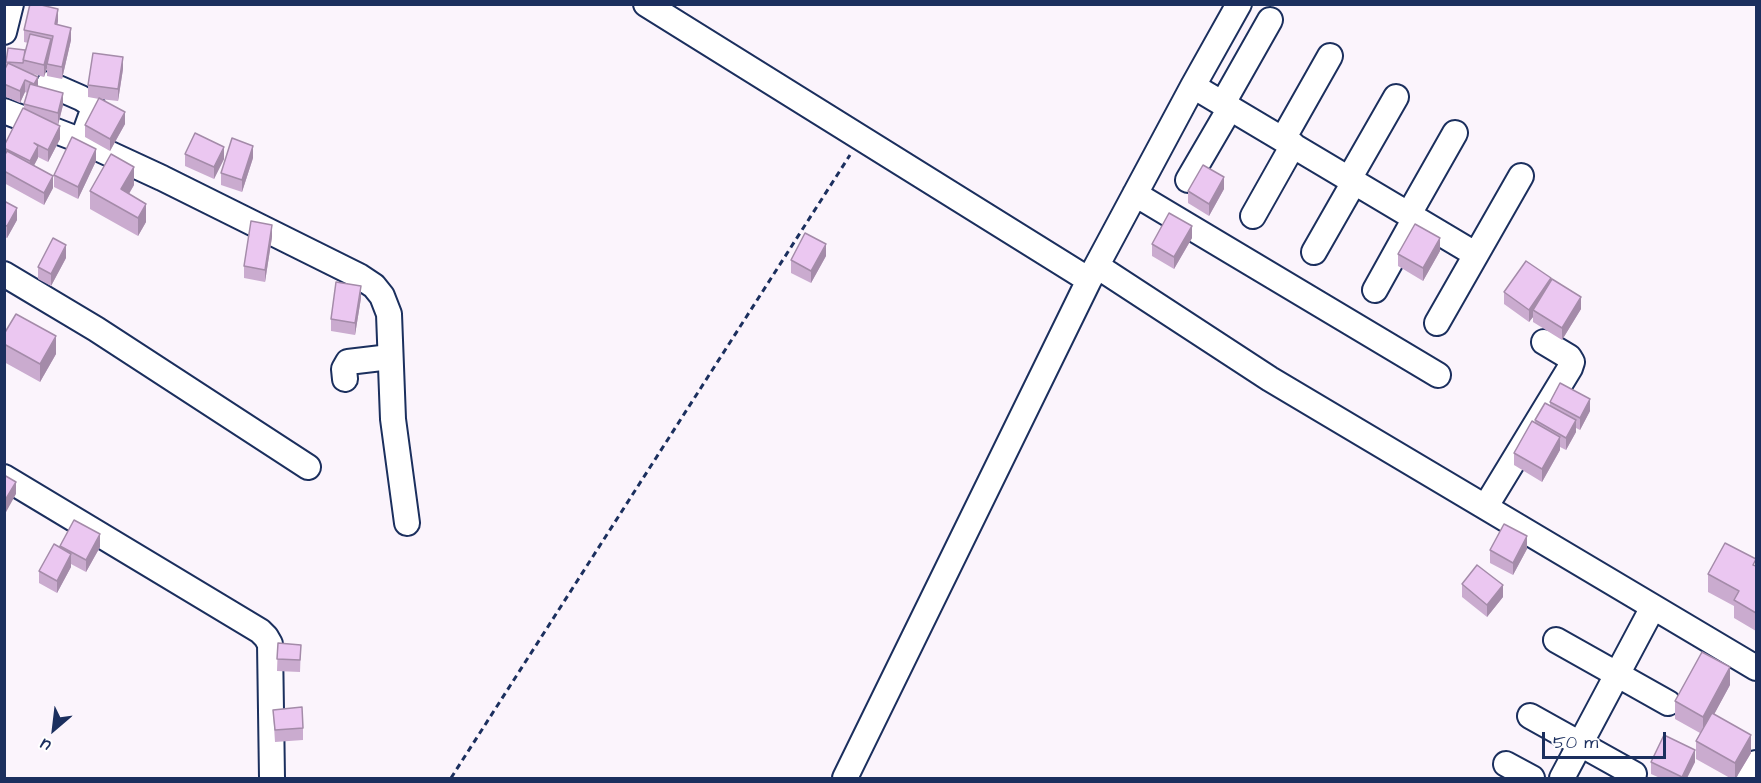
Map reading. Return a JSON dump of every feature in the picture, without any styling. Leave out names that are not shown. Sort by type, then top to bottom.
[{"type":"street","points":[[4,32],[11,4]]},
{"type":"street","points":[[646,4],[861,138],[1093,273],[1756,668]]},
{"type":"street","points":[[844,778],[1093,273],[1239,4]]},
{"type":"street","points":[[1188,180],[1270,20]]},
{"type":"street","points":[[1253,216],[1330,56]]},
{"type":"street","points":[[49,84],[92,105],[92,113],[82,141]]},
{"type":"street","points":[[1193,86],[1475,254]]},
{"type":"street","points":[[1314,252],[1396,97]]},
{"type":"street","points":[[4,111],[82,141],[359,276],[374,286],[382,296],[389,314],[393,418],[407,523]]},
{"type":"street","points":[[1375,290],[1455,133]]},
{"type":"street","points":[[1437,323],[1521,176]]},
{"type":"street","points":[[1135,194],[1438,375]]},
{"type":"street","points":[[4,274],[96,329],[308,467]]},
{"type":"street","points":[[1486,506],[1570,368],[1572,362],[1569,357],[1544,342]]},
{"type":"street","points":[[345,379],[344,369],[348,362],[390,357]]},
{"type":"street","points":[[4,477],[260,631],[266,637],[270,644],[273,778]]},
{"type":"street","points":[[1562,778],[1653,607]]},
{"type":"street","points":[[1556,640],[1668,703]]},
{"type":"street","points":[[1530,716],[1634,774]]},
{"type":"street","points":[[1749,778],[1756,763]]},
{"type":"street","points":[[1506,764],[1532,778]]},
{"type":"path","points":[[451,778],[861,138]]},
{"type":"building","points":[[30,4],[58,9],[55,24],[71,28],[62,67],[47,64],[53,36],[24,30]]},
{"type":"building","points":[[30,34],[51,39],[44,65],[23,60]]},
{"type":"building","points":[[8,48],[25,50],[23,63],[6,62]]},
{"type":"building","points":[[93,53],[123,57],[118,89],[88,85]]},
{"type":"building","points":[[8,63],[38,77],[34,84],[25,80],[20,91],[4,84],[4,71]]},
{"type":"building","points":[[30,84],[63,93],[58,113],[24,104]]},
{"type":"building","points":[[99,98],[125,112],[110,139],[85,125]]},
{"type":"building","points":[[23,108],[60,126],[48,150],[34,143],[38,146],[30,161],[4,148]]},
{"type":"building","points":[[195,133],[224,147],[214,167],[185,154]]},
{"type":"building","points":[[72,137],[96,149],[78,187],[54,175]]},
{"type":"building","points":[[232,138],[253,146],[242,180],[221,173]]},
{"type":"building","points":[[7,151],[53,176],[44,193],[4,171],[4,156]]},
{"type":"building","points":[[111,154],[134,167],[121,189],[146,204],[138,218],[90,191]]},
{"type":"building","points":[[1203,165],[1224,177],[1209,204],[1188,191]]},
{"type":"building","points":[[4,201],[17,208],[7,226],[4,225]]},
{"type":"building","points":[[1169,213],[1192,226],[1174,257],[1152,244]]},
{"type":"building","points":[[251,221],[272,225],[265,270],[244,266]]},
{"type":"building","points":[[1415,224],[1440,238],[1423,268],[1398,254]]},
{"type":"building","points":[[805,233],[826,244],[811,271],[791,260]]},
{"type":"building","points":[[53,238],[66,245],[51,274],[38,267]]},
{"type":"building","points":[[1526,261],[1551,278],[1529,310],[1504,292]]},
{"type":"building","points":[[1552,279],[1581,297],[1562,328],[1533,310]]},
{"type":"building","points":[[336,282],[361,286],[355,323],[331,319]]},
{"type":"building","points":[[16,314],[56,336],[40,364],[4,344],[4,334]]},
{"type":"building","points":[[1560,383],[1590,399],[1580,418],[1550,402]]},
{"type":"building","points":[[1545,403],[1576,420],[1566,438],[1535,420]]},
{"type":"building","points":[[1532,421],[1560,437],[1542,469],[1514,453]]},
{"type":"building","points":[[4,475],[16,482],[4,502]]},
{"type":"building","points":[[74,520],[100,534],[86,560],[60,546]]},
{"type":"building","points":[[1504,524],[1527,536],[1513,563],[1490,550]]},
{"type":"building","points":[[1725,543],[1756,559],[1753,565],[1756,566],[1756,613],[1734,600],[1739,591],[1708,574]]},
{"type":"building","points":[[54,544],[71,554],[57,581],[39,571]]},
{"type":"building","points":[[1477,565],[1503,585],[1487,605],[1462,584]]},
{"type":"building","points":[[278,643],[301,645],[300,660],[277,659]]},
{"type":"building","points":[[1702,652],[1730,667],[1703,717],[1675,701]]},
{"type":"building","points":[[302,707],[303,728],[275,730],[273,710]]},
{"type":"building","points":[[1712,713],[1751,735],[1735,763],[1696,741]]},
{"type":"building","points":[[1664,735],[1695,750],[1682,777],[1651,762]]}]
